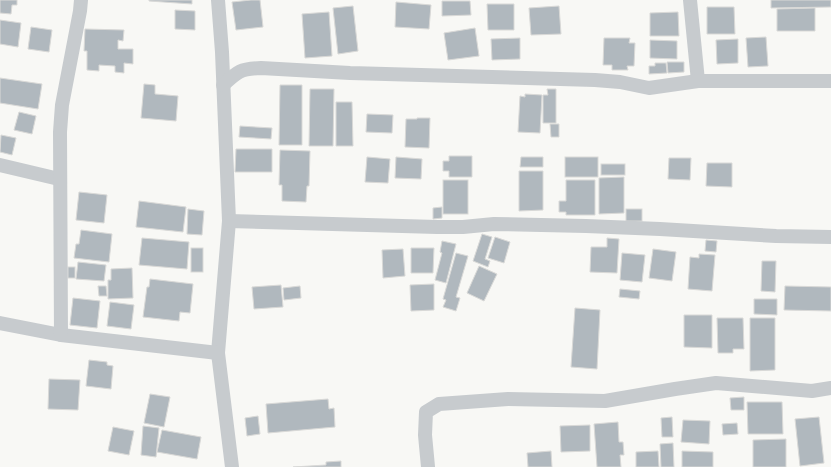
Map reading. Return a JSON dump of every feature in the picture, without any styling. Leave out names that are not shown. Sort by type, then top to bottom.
[{"type":"street","points":[[61,335],[59,179],[60,132],[62,105],[81,0]]},
{"type":"street","points":[[218,0],[229,221],[218,353],[232,467]]},
{"type":"street","points":[[690,0],[698,80]]},
{"type":"street","points":[[223,85],[237,72],[249,68],[350,73],[596,80],[620,82],[649,88],[698,80],[831,81]]},
{"type":"street","points":[[0,165],[59,179]]},
{"type":"street","points":[[229,221],[437,227],[463,227],[494,224],[533,225],[660,229],[776,236],[831,237]]},
{"type":"street","points":[[0,323],[61,335],[218,353]]},
{"type":"street","points":[[428,467],[425,436],[426,412],[439,404],[508,399],[605,402],[675,388],[716,383],[812,391],[831,388]]},
{"type":"building","points":[[0,0],[17,0],[17,5],[12,5],[11,14],[0,13]]},
{"type":"building","points":[[192,0],[192,4],[149,1]]},
{"type":"building","points":[[260,0],[263,27],[236,30],[232,2]]},
{"type":"building","points":[[771,0],[831,0],[831,7],[771,8]]},
{"type":"building","points":[[442,1],[470,1],[471,15],[442,16]]},
{"type":"building","points":[[396,2],[431,5],[429,29],[395,27]]},
{"type":"building","points":[[487,4],[514,4],[514,30],[488,30]]},
{"type":"building","points":[[353,6],[358,51],[338,54],[333,8]]},
{"type":"building","points":[[559,6],[561,34],[531,35],[529,8]]},
{"type":"building","points":[[707,7],[734,7],[735,34],[707,34]]},
{"type":"building","points":[[815,8],[815,31],[777,31],[777,9]]},
{"type":"building","points":[[175,10],[195,11],[195,30],[175,29]]},
{"type":"building","points":[[329,12],[332,56],[305,58],[302,14]]},
{"type":"building","points":[[678,12],[679,36],[650,36],[650,13]]},
{"type":"building","points":[[0,20],[21,23],[18,47],[0,44]]},
{"type":"building","points":[[31,27],[52,30],[49,52],[28,49]]},
{"type":"building","points":[[475,28],[479,56],[448,60],[444,33]]},
{"type":"building","points":[[85,29],[124,30],[123,41],[118,40],[118,49],[133,49],[133,64],[124,63],[124,73],[115,72],[115,66],[99,65],[99,71],[87,70],[87,51],[84,51]]},
{"type":"building","points":[[766,37],[768,66],[748,67],[746,38]]},
{"type":"building","points":[[520,38],[520,59],[492,60],[491,39]]},
{"type":"building","points":[[604,38],[630,38],[629,43],[635,43],[634,66],[627,66],[628,70],[612,70],[612,65],[603,65]]},
{"type":"building","points":[[738,39],[738,63],[717,64],[716,40]]},
{"type":"building","points":[[650,40],[677,41],[677,59],[650,58]]},
{"type":"building","points":[[667,62],[684,62],[684,72],[668,73]]},
{"type":"building","points":[[655,63],[666,63],[667,73],[649,74],[649,66],[655,66]]},
{"type":"building","points":[[0,78],[42,84],[38,109],[0,103]]},
{"type":"building","points":[[144,84],[155,85],[155,94],[178,96],[176,121],[141,118]]},
{"type":"building","points":[[280,85],[302,85],[302,145],[279,145]]},
{"type":"building","points":[[310,89],[334,89],[333,146],[309,146]]},
{"type":"building","points":[[547,89],[556,89],[556,123],[543,123],[543,95],[548,95]]},
{"type":"building","points":[[525,94],[542,95],[540,133],[518,132],[520,96],[525,97]]},
{"type":"building","points":[[336,102],[352,102],[353,146],[336,146]]},
{"type":"building","points":[[19,112],[36,116],[32,134],[14,130]]},
{"type":"building","points":[[367,114],[393,115],[392,133],[366,132]]},
{"type":"building","points":[[430,118],[429,148],[405,147],[406,119]]},
{"type":"building","points":[[550,124],[559,124],[559,137],[551,137]]},
{"type":"building","points":[[240,126],[272,128],[271,139],[239,137]]},
{"type":"building","points":[[1,135],[16,138],[12,155],[0,152]]},
{"type":"building","points":[[236,149],[272,149],[272,172],[235,172]]},
{"type":"building","points":[[280,150],[310,151],[309,186],[307,186],[306,202],[282,201],[282,185],[279,185]]},
{"type":"building","points":[[449,156],[472,156],[472,177],[449,177],[449,171],[443,171],[443,161],[449,161]]},
{"type":"building","points":[[367,157],[390,159],[388,183],[365,182]]},
{"type":"building","points":[[396,157],[422,159],[421,179],[395,178]]},
{"type":"building","points":[[521,157],[543,157],[543,167],[520,167]]},
{"type":"building","points":[[565,157],[598,157],[598,177],[565,177]]},
{"type":"building","points":[[669,158],[691,158],[690,180],[668,179]]},
{"type":"building","points":[[707,163],[732,163],[732,187],[706,186]]},
{"type":"building","points":[[601,164],[625,164],[625,175],[601,175]]},
{"type":"building","points":[[519,171],[543,171],[543,210],[519,211]]},
{"type":"building","points":[[624,177],[624,213],[599,214],[599,178]]},
{"type":"building","points":[[443,180],[468,180],[468,214],[443,214]]},
{"type":"building","points":[[566,180],[595,180],[595,215],[566,215],[566,212],[559,212],[559,201],[566,201]]},
{"type":"building","points":[[79,192],[107,195],[104,223],[76,220]]},
{"type":"building","points":[[139,201],[186,207],[183,232],[136,227]]},
{"type":"building","points":[[442,207],[442,218],[433,219],[433,208]]},
{"type":"building","points":[[188,209],[204,211],[202,235],[187,234]]},
{"type":"building","points":[[626,209],[642,209],[642,221],[626,221]]},
{"type":"building","points":[[81,230],[112,234],[109,262],[74,258],[76,244],[79,244]]},
{"type":"building","points":[[482,234],[492,237],[485,259],[490,261],[488,267],[473,261]]},
{"type":"building","points":[[495,237],[510,242],[504,263],[488,258]]},
{"type":"building","points":[[142,238],[189,242],[187,269],[139,265]]},
{"type":"building","points":[[607,238],[619,239],[617,273],[590,272],[591,247],[607,247]]},
{"type":"building","points":[[706,240],[717,241],[716,252],[705,251]]},
{"type":"building","points":[[442,241],[456,244],[446,283],[435,280],[442,253],[440,252]]},
{"type":"building","points":[[191,248],[203,248],[203,272],[191,272]]},
{"type":"building","points":[[411,248],[434,248],[433,273],[411,273]]},
{"type":"building","points":[[403,249],[405,276],[383,278],[382,250]]},
{"type":"building","points":[[653,249],[676,252],[672,281],[649,278]]},
{"type":"building","points":[[456,253],[468,256],[456,297],[460,298],[456,311],[443,307],[446,300],[443,299]]},
{"type":"building","points":[[622,253],[645,255],[642,282],[620,280]]},
{"type":"building","points":[[699,254],[715,255],[712,291],[688,289],[690,257],[699,258]]},
{"type":"building","points":[[762,261],[776,261],[775,292],[761,291]]},
{"type":"building","points":[[78,262],[106,265],[104,281],[76,279]]},
{"type":"building","points":[[479,266],[497,274],[484,301],[467,293]]},
{"type":"building","points":[[68,267],[75,267],[75,278],[68,278]]},
{"type":"building","points":[[132,268],[133,298],[108,299],[108,280],[111,280],[111,269]]},
{"type":"building","points":[[150,279],[193,284],[190,313],[180,312],[179,321],[143,317],[147,287],[149,287]]},
{"type":"building","points":[[434,284],[434,310],[411,311],[410,285]]},
{"type":"building","points":[[281,285],[283,307],[254,309],[252,287]]},
{"type":"building","points":[[98,286],[106,286],[107,296],[99,296]]},
{"type":"building","points":[[300,286],[301,298],[284,300],[283,288]]},
{"type":"building","points":[[785,286],[831,287],[831,311],[784,310]]},
{"type":"building","points":[[620,289],[640,291],[639,299],[619,297]]},
{"type":"building","points":[[73,298],[100,301],[97,328],[70,325]]},
{"type":"building","points":[[754,299],[777,299],[777,315],[754,314]]},
{"type":"building","points":[[110,302],[134,305],[131,329],[107,326]]},
{"type":"building","points":[[575,308],[600,310],[597,369],[571,367]]},
{"type":"building","points":[[684,315],[712,315],[712,348],[684,347]]},
{"type":"building","points":[[717,318],[743,318],[744,349],[733,349],[733,353],[718,353]]},
{"type":"building","points":[[750,318],[775,318],[775,370],[750,371]]},
{"type":"building","points":[[89,360],[107,362],[107,365],[113,366],[111,389],[86,386]]},
{"type":"building","points":[[49,379],[80,380],[78,410],[48,409]]},
{"type":"building","points":[[150,394],[170,397],[164,427],[144,423]]},
{"type":"building","points":[[744,397],[744,410],[731,410],[730,398]]},
{"type":"building","points":[[328,399],[329,409],[334,408],[335,427],[268,433],[266,404]]},
{"type":"building","points":[[747,402],[782,402],[783,434],[748,434]]},
{"type":"building","points":[[258,416],[260,434],[247,436],[245,418]]},
{"type":"building","points":[[672,417],[673,437],[662,437],[661,418]]},
{"type":"building","points":[[819,417],[824,463],[800,466],[795,419]]},
{"type":"building","points":[[683,420],[710,421],[709,444],[681,442]]},
{"type":"building","points":[[618,422],[619,442],[623,442],[624,455],[620,455],[621,467],[597,467],[594,424]]},
{"type":"building","points":[[737,423],[738,434],[723,435],[722,424]]},
{"type":"building","points":[[590,425],[590,451],[561,452],[560,426]]},
{"type":"building","points":[[143,426],[159,428],[156,457],[141,455]]},
{"type":"building","points":[[113,427],[134,431],[129,455],[108,451]]},
{"type":"building","points":[[162,430],[201,437],[197,459],[157,452]]},
{"type":"building","points":[[786,439],[786,467],[753,467],[753,440]]},
{"type":"building","points":[[673,443],[674,467],[661,467],[660,444]]},
{"type":"building","points":[[551,451],[552,467],[528,467],[527,453]]},
{"type":"building","points":[[658,451],[659,467],[636,467],[636,452]]},
{"type":"building","points":[[682,451],[713,452],[713,467],[682,467]]},
{"type":"building","points":[[341,461],[341,467],[293,467],[326,465],[326,462]]}]
